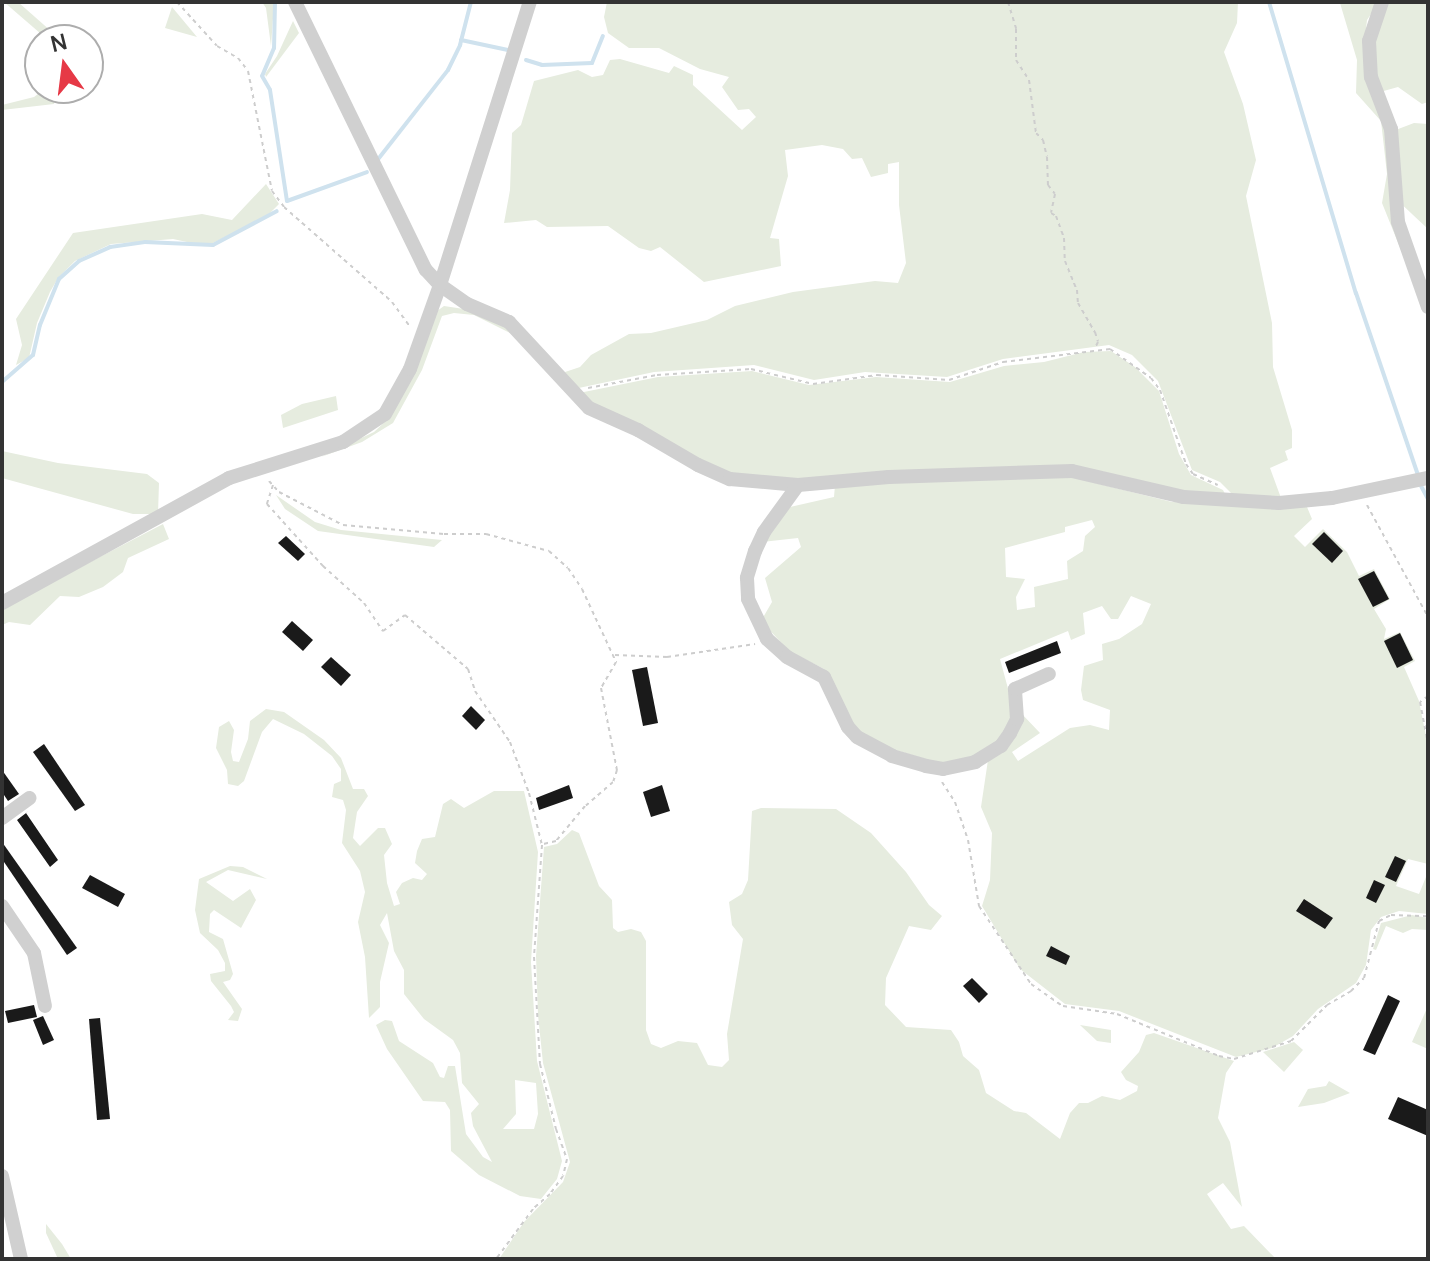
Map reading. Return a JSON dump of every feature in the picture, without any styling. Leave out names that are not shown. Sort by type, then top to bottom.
[{"type":"street","points":[[295,2],[312,44],[419,256],[440,285],[467,304],[509,322],[589,408],[730,479],[798,485],[889,477],[1072,471],[1100,475],[1184,497],[1279,503],[1361,493],[1428,478]]},
{"type":"street","points":[[2,603],[229,478],[343,442],[385,414],[397,398],[440,285],[530,2]]},
{"type":"street","points":[[1382,2],[1369,41],[1371,77],[1391,129],[1398,222],[1428,307]]},
{"type":"street","points":[[798,485],[764,532],[747,578],[748,599],[767,639],[787,657],[824,677],[848,727],[857,737],[892,756],[934,767],[960,767],[1001,746],[1017,719],[1015,689],[1049,674]]},
{"type":"street","points":[[2,818],[30,798]]},
{"type":"street","points":[[2,906],[34,953],[45,1006]]},
{"type":"street","points":[[2,1176],[21,1259]]},
{"type":"path","points":[[177,2],[217,46],[238,58],[248,71],[272,191],[284,207],[392,302],[420,340]]},
{"type":"path","points":[[1008,2],[1016,29],[1016,60],[1029,80],[1036,133],[1043,140],[1048,185],[1055,194],[1051,213],[1056,216],[1064,238],[1065,261],[1077,290],[1078,303],[1095,332],[1098,342],[1095,349]]},
{"type":"path","points":[[572,392],[657,375],[751,369],[813,384],[877,375],[949,380],[1003,362],[1110,349],[1151,378],[1160,390],[1186,464],[1193,474],[1225,489],[1235,502]]},
{"type":"path","points":[[260,470],[273,485],[299,504],[343,525],[486,534],[549,551],[568,568],[582,589],[616,662],[601,688],[617,770],[613,782],[585,806],[556,841],[542,845]]},
{"type":"path","points":[[273,485],[267,504],[323,566],[364,603],[383,631],[405,615],[468,669],[475,691],[510,742],[529,793],[542,845],[534,957],[540,1064],[567,1159],[563,1176],[550,1194],[533,1209],[496,1259]]},
{"type":"path","points":[[1361,493],[1428,617]]},
{"type":"path","points":[[613,655],[667,657],[704,650],[746,648],[767,639]]},
{"type":"path","points":[[1428,696],[1420,702],[1428,744]]},
{"type":"path","points":[[934,767],[955,802],[968,840],[979,906],[1031,984],[1063,1006],[1117,1014],[1219,1056],[1234,1059],[1291,1041],[1327,1005],[1351,991],[1364,978],[1379,921],[1391,915],[1428,916]]},
{"type":"shaded area","points":[[4,2],[18,2],[43,24],[29,24]]},
{"type":"shaded area","points":[[262,2],[274,4],[271,46],[266,8]]},
{"type":"shaded area","points":[[607,2],[1238,2],[1237,23],[1224,52],[1243,104],[1256,160],[1246,196],[1272,323],[1273,367],[1292,430],[1292,448],[1285,451],[1288,460],[1270,468],[1281,498],[1237,499],[1220,482],[1192,470],[1158,381],[1132,355],[1109,345],[1003,359],[947,377],[865,372],[814,380],[754,365],[654,372],[574,389],[562,373],[580,367],[591,355],[629,334],[651,333],[707,320],[735,306],[793,292],[875,281],[898,283],[906,263],[899,205],[899,162],[888,164],[888,173],[871,177],[862,158],[852,159],[843,149],[822,145],[785,150],[788,176],[770,238],[779,239],[781,266],[704,282],[660,247],[651,251],[639,248],[608,226],[547,227],[536,220],[504,223],[510,190],[512,133],[521,125],[534,81],[578,70],[592,77],[603,75],[610,60],[620,59],[669,73],[674,66],[693,75],[693,85],[742,130],[756,117],[749,109],[738,110],[722,87],[729,77],[700,69],[659,48],[629,48],[608,33],[604,17]]},
{"type":"shaded area","points":[[1379,2],[1367,20],[1364,46],[1388,131],[1405,260],[1382,203],[1387,174],[1381,121],[1356,93],[1357,60],[1340,3]]},
{"type":"shaded area","points":[[1385,2],[1428,2],[1428,102],[1422,104],[1398,87],[1380,92],[1371,57]]},
{"type":"shaded area","points":[[172,7],[197,37],[165,28]]},
{"type":"shaded area","points":[[293,21],[299,33],[266,77],[265,74]]},
{"type":"shaded area","points":[[24,100],[24,104],[54,104],[2,110],[2,105]]},
{"type":"shaded area","points":[[1414,123],[1428,124],[1428,229],[1396,199],[1393,131]]},
{"type":"shaded area","points":[[266,184],[279,204],[267,216],[213,243],[201,245],[173,239],[111,244],[75,261],[58,278],[50,292],[37,323],[29,358],[16,365],[22,345],[16,319],[73,233],[202,214],[232,220]]},
{"type":"shaded area","points":[[444,306],[477,311],[500,321],[512,334],[474,315],[454,313],[442,316],[422,370],[393,423],[362,442],[321,457],[374,432],[389,418],[409,383],[437,311]]},
{"type":"shaded area","points":[[1111,351],[1135,367],[1159,391],[1179,454],[1191,475],[1223,490],[1226,496],[1188,494],[1101,471],[813,479],[730,475],[605,411],[579,393],[658,377],[752,371],[809,385],[876,377],[950,382],[1004,366],[1044,362],[1084,352]]},
{"type":"shaded area","points":[[336,396],[338,410],[283,428],[281,415],[302,404]]},
{"type":"shaded area","points":[[2,451],[58,463],[147,474],[159,483],[158,514],[133,514],[2,478]]},
{"type":"shaded area","points":[[1071,477],[1172,502],[1307,507],[1312,519],[1294,536],[1305,547],[1323,529],[1347,552],[1359,576],[1374,569],[1390,599],[1374,609],[1386,629],[1384,639],[1400,632],[1415,661],[1404,667],[1419,701],[1428,746],[1428,864],[1408,859],[1396,886],[1419,894],[1428,872],[1428,914],[1399,911],[1381,917],[1371,930],[1366,965],[1356,983],[1318,1009],[1293,1036],[1272,1048],[1236,1057],[1119,1011],[1065,1004],[1020,969],[982,906],[990,880],[992,833],[981,807],[988,760],[1021,713],[1040,733],[1012,752],[1018,761],[1070,728],[1090,725],[1109,730],[1110,710],[1083,700],[1084,666],[1103,660],[1102,644],[1119,639],[1142,624],[1151,604],[1131,596],[1118,619],[1111,619],[1102,606],[1083,613],[1085,634],[1071,640],[1068,631],[1000,659],[1013,707],[1007,732],[984,753],[945,765],[876,744],[851,726],[824,669],[789,651],[761,621],[772,602],[765,578],[801,547],[798,538],[762,542],[790,507],[834,497],[835,485]],"holes":[[[1092,520],[1095,527],[1085,536],[1083,551],[1067,561],[1068,579],[1034,587],[1035,607],[1017,610],[1016,597],[1025,579],[1006,577],[1005,548],[1065,532],[1065,527]]]},
{"type":"shaded area","points":[[276,495],[315,522],[341,530],[442,540],[434,547],[318,531],[285,509]]},
{"type":"shaded area","points":[[163,524],[169,539],[128,558],[123,572],[103,587],[79,597],[60,596],[30,625],[9,622],[2,625],[2,608]]},
{"type":"shaded area","points":[[266,709],[284,712],[324,740],[341,758],[353,789],[364,789],[368,796],[357,812],[353,838],[360,846],[378,828],[385,828],[392,844],[384,855],[387,883],[394,906],[400,904],[396,892],[402,883],[413,878],[422,880],[427,874],[415,863],[417,851],[422,839],[435,837],[443,804],[451,799],[464,808],[494,791],[524,791],[538,852],[531,962],[537,1061],[562,1161],[557,1179],[541,1199],[520,1196],[479,1175],[451,1151],[450,1110],[445,1102],[423,1101],[387,1049],[376,1025],[385,1020],[392,1021],[399,1041],[433,1063],[440,1077],[444,1078],[448,1066],[455,1066],[466,1134],[483,1157],[492,1162],[473,1126],[471,1113],[479,1104],[462,1083],[460,1053],[453,1040],[424,1019],[404,994],[404,970],[394,951],[387,913],[380,925],[389,943],[380,982],[380,1007],[369,1018],[365,957],[358,922],[365,892],[360,871],[342,843],[346,810],[343,800],[332,797],[334,784],[341,781],[341,769],[332,756],[304,734],[273,719],[262,732],[244,781],[238,786],[228,784],[227,770],[216,748],[219,727],[229,721],[234,730],[233,761],[239,762],[248,739],[250,721]],"holes":[[[515,1080],[536,1083],[538,1114],[534,1129],[503,1129],[516,1114]]]},
{"type":"shaded area","points":[[761,808],[836,809],[871,833],[906,872],[929,905],[942,916],[931,930],[909,926],[886,978],[885,1005],[906,1027],[951,1030],[963,1056],[979,1070],[986,1093],[1014,1111],[1026,1113],[1060,1139],[1070,1113],[1079,1103],[1088,1103],[1102,1096],[1120,1100],[1137,1091],[1138,1086],[1126,1080],[1121,1072],[1139,1052],[1146,1035],[1154,1033],[1234,1061],[1226,1073],[1218,1118],[1230,1142],[1242,1207],[1223,1183],[1207,1194],[1231,1229],[1244,1226],[1276,1259],[499,1259],[524,1222],[563,1182],[570,1162],[543,1063],[538,1015],[536,956],[544,847],[557,844],[572,830],[579,833],[599,886],[612,900],[613,928],[618,932],[631,929],[641,932],[646,941],[646,1030],[651,1044],[661,1048],[678,1041],[697,1043],[708,1065],[722,1067],[729,1060],[727,1034],[743,939],[732,925],[729,902],[742,894],[748,880],[752,811]]},
{"type":"shaded area","points":[[230,866],[243,867],[267,879],[228,870],[206,882],[233,901],[250,889],[256,900],[241,928],[214,910],[210,914],[209,932],[223,939],[233,974],[230,980],[223,982],[242,1009],[238,1021],[228,1020],[234,1012],[211,981],[210,974],[225,971],[225,963],[218,950],[200,933],[195,910],[199,879]]},
{"type":"shaded area","points":[[1412,915],[1428,918],[1428,930],[1412,929],[1403,933],[1386,926],[1376,950],[1373,949],[1381,923]]},
{"type":"shaded area","points":[[1428,1006],[1428,1049],[1412,1042]]},
{"type":"shaded area","points":[[1080,1025],[1111,1030],[1111,1043],[1097,1041]]},
{"type":"shaded area","points":[[1294,1042],[1303,1050],[1284,1072],[1263,1052]]},
{"type":"shaded area","points":[[1329,1081],[1350,1093],[1324,1103],[1298,1107],[1308,1089],[1326,1086]]},
{"type":"shaded area","points":[[46,1224],[71,1259],[58,1259],[46,1233]]},
{"type":"building","points":[[1324,532],[1343,551],[1332,563],[1312,544]]},
{"type":"building","points":[[286,536],[305,554],[298,561],[278,543]]},
{"type":"building","points":[[1374,571],[1389,599],[1373,607],[1358,579]]},
{"type":"building","points":[[292,621],[313,640],[303,651],[282,632]]},
{"type":"building","points":[[1400,633],[1413,660],[1397,668],[1384,641]]},
{"type":"building","points":[[1057,641],[1061,653],[1009,673],[1005,662]]},
{"type":"building","points":[[331,657],[351,675],[341,686],[321,667]]},
{"type":"building","points":[[647,667],[658,723],[643,726],[632,670]]},
{"type":"building","points":[[471,706],[485,720],[476,730],[462,716]]},
{"type":"building","points":[[44,744],[85,805],[75,811],[33,752]]},
{"type":"building","points":[[2,770],[19,794],[8,801],[2,792]]},
{"type":"building","points":[[569,785],[573,798],[539,810],[536,798]]},
{"type":"building","points":[[662,785],[670,811],[651,817],[643,792]]},
{"type":"building","points":[[26,813],[58,860],[50,867],[17,820]]},
{"type":"building","points":[[2,842],[77,948],[67,955],[2,859]]},
{"type":"building","points":[[1395,856],[1406,861],[1396,882],[1385,877]]},
{"type":"building","points":[[90,875],[125,894],[118,907],[82,888]]},
{"type":"building","points":[[1374,880],[1385,885],[1376,903],[1366,898]]},
{"type":"building","points":[[1304,899],[1333,918],[1325,929],[1296,911]]},
{"type":"building","points":[[1051,946],[1070,956],[1066,965],[1046,956]]},
{"type":"building","points":[[972,978],[988,994],[979,1003],[963,986]]},
{"type":"building","points":[[1388,995],[1400,1001],[1375,1055],[1363,1050]]},
{"type":"building","points":[[34,1005],[37,1017],[8,1023],[5,1011]]},
{"type":"building","points":[[43,1016],[54,1040],[43,1045],[33,1020]]},
{"type":"building","points":[[100,1018],[110,1119],[97,1120],[89,1019]]},
{"type":"building","points":[[1398,1097],[1428,1110],[1428,1136],[1388,1119]]},
{"type":"waterway","points":[[275,2],[274,48],[262,76],[270,90],[287,201],[367,172]]},
{"type":"waterway","points":[[379,158],[448,70],[460,45],[471,2]]},
{"type":"waterway","points":[[1269,2],[1356,293],[1418,475]]},
{"type":"waterway","points":[[526,60],[542,65],[592,63],[603,36]]},
{"type":"waterway","points":[[461,40],[508,50]]},
{"type":"waterway","points":[[2,382],[33,355],[40,325],[59,279],[79,261],[110,247],[145,242],[213,245],[277,211]]},
{"type":"waterway","points":[[1420,484],[1428,499]]}]
